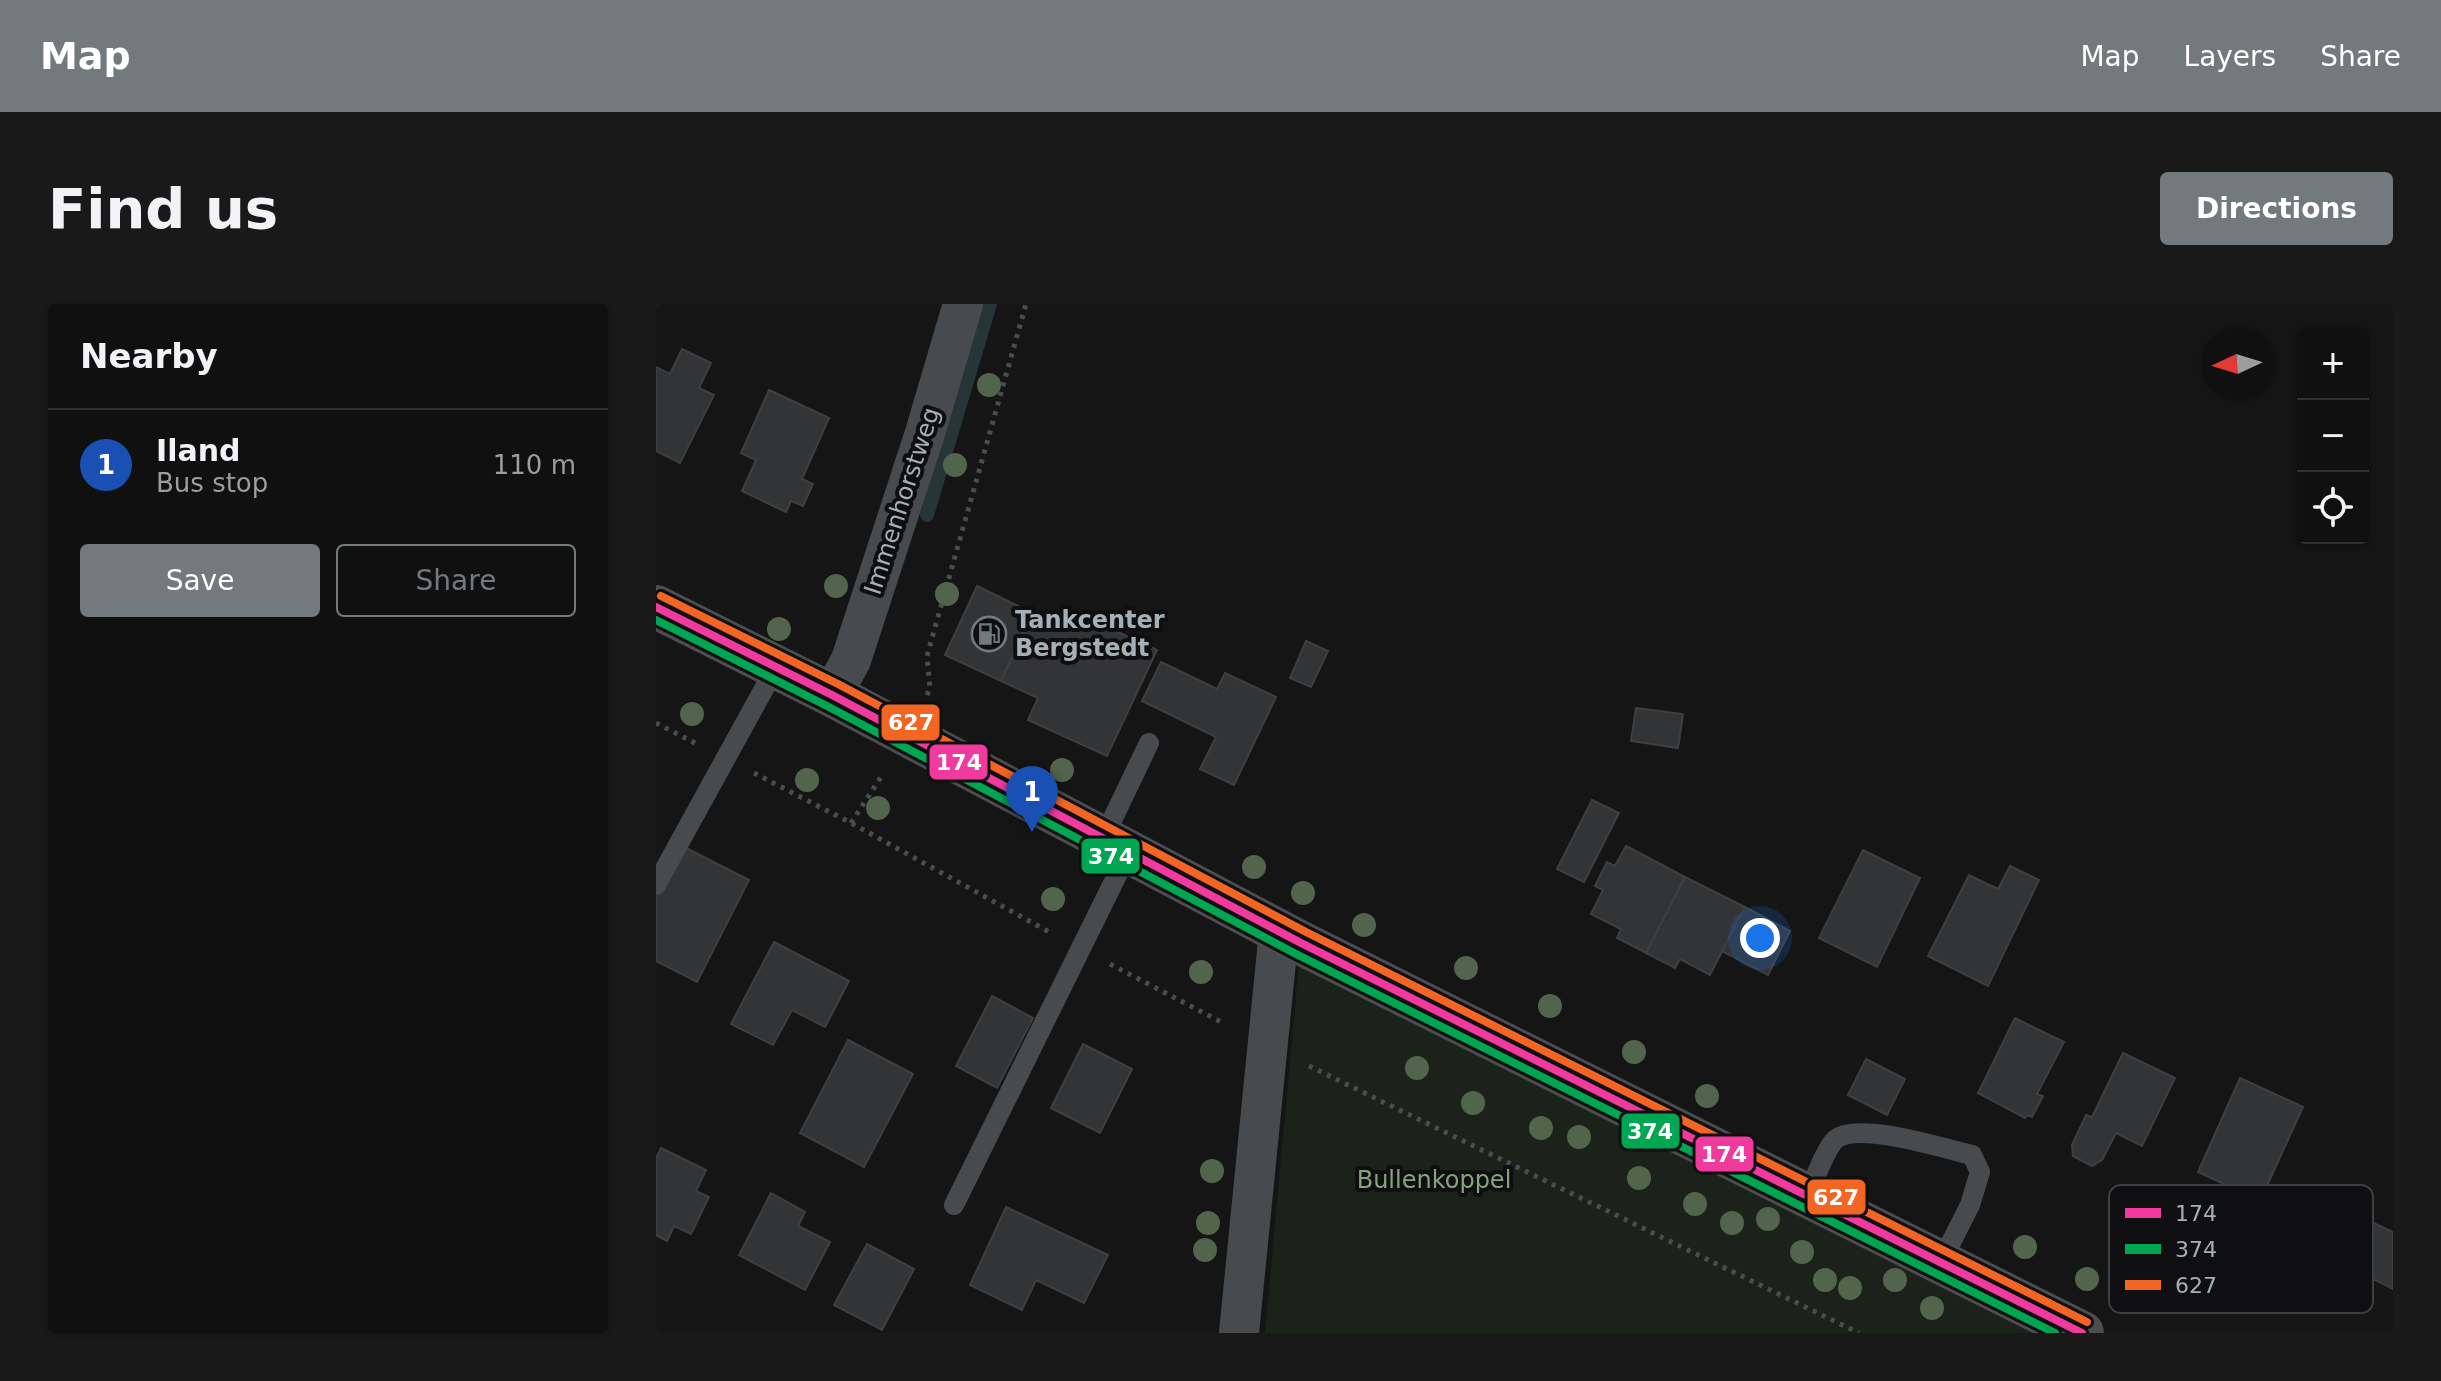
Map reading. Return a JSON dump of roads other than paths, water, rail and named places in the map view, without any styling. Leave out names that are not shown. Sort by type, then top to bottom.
[{"type":"main road","points":[[656,607],[832,695],[1279,931],[2082,1333]]},
{"type":"street","name":"Immenhorstweg","points":[[832,695],[851,660],[925,433],[963,304]]},
{"type":"street","points":[[1239,1333],[1279,931]]},
{"type":"lane","points":[[656,885],[776,667]]},
{"type":"lane","points":[[954,1205],[1080,948],[1149,743]]},
{"type":"lane","points":[[1808,1195],[1835,1140],[1844,1134],[1870,1131],[1972,1155],[1980,1172],[1970,1205],[1941,1262]]},
{"type":"waterway","points":[[927,515],[990,304]]},
{"type":"place","name":"Tankcenter Bergstedt","points":[[989,634]]},
{"type":"place","name":"Iland","points":[[1032,832]]},
{"type":"park label","name":"Bullenkoppel","points":[[1434,1180]]}]
